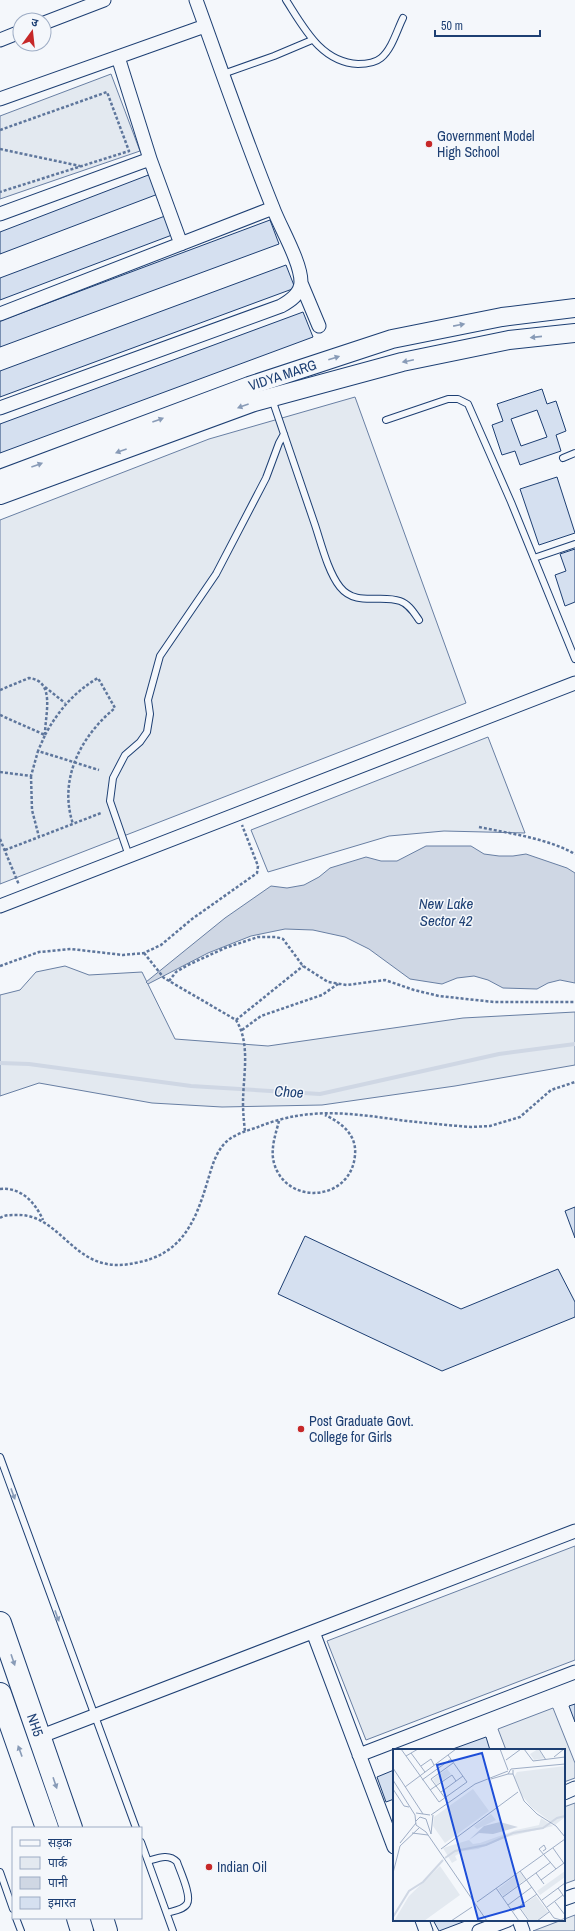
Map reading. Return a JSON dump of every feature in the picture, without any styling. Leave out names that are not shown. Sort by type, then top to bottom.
[{"type":"highway","name":"NH5","points":[[0,1623],[71,1827]]},
{"type":"highway","name":"NH5","points":[[0,1694],[47,1827]]},
{"type":"highway","points":[[78,1919],[82,1931]]},
{"type":"highway","points":[[102,1919],[106,1931]]},
{"type":"main road","name":"VIDYA MARG","points":[[0,479],[249,386],[392,339],[502,317],[575,308]]},
{"type":"main road","name":"VIDYA MARG","points":[[0,495],[271,397],[402,362],[509,340],[575,333]]},
{"type":"street","points":[[52,20],[104,0]]},
{"type":"street","points":[[196,0],[273,208],[296,263],[301,283],[319,326]]},
{"type":"street","points":[[0,99],[205,26]]},
{"type":"street","points":[[0,40],[12,35]]},
{"type":"street","points":[[118,57],[150,159],[181,244]]},
{"type":"street","points":[[0,214],[150,159]]},
{"type":"street","points":[[0,314],[273,208]]},
{"type":"street","points":[[0,408],[281,306],[294,297],[300,288],[301,283]]},
{"type":"street","points":[[0,906],[575,683]]},
{"type":"street","points":[[39,1737],[575,1531]]},
{"type":"street","points":[[313,1632],[393,1844]]},
{"type":"street","points":[[359,1755],[575,1672]]},
{"type":"street","points":[[565,1793],[575,1788]]},
{"type":"street","points":[[565,1899],[575,1895]]},
{"type":"street","points":[[422,1921],[426,1931]]},
{"type":"street","points":[[479,1931],[505,1921]]},
{"type":"street","points":[[519,1921],[523,1931]]},
{"type":"lane","points":[[286,0],[312,40],[332,57],[345,63],[372,63],[380,59],[386,53],[403,18]]},
{"type":"lane","points":[[223,74],[274,56],[312,40]]},
{"type":"lane","points":[[271,397],[322,544],[332,571],[340,587],[349,595],[359,598],[400,601],[407,604],[419,620]]},
{"type":"lane","points":[[386,420],[448,399],[458,399],[468,404],[534,558],[575,659]]},
{"type":"lane","points":[[129,856],[110,801],[113,778],[125,755],[140,742],[147,732],[150,714],[148,700],[160,656],[216,574],[266,478],[279,443],[284,434]]},
{"type":"lane","points":[[563,458],[575,453]]},
{"type":"lane","points":[[534,558],[575,544]]},
{"type":"lane","points":[[0,1457],[136,1827]]},
{"type":"lane","points":[[142,1845],[173,1931]]},
{"type":"lane","points":[[148,1860],[164,1856],[173,1858],[177,1862],[189,1895],[186,1905],[181,1909],[167,1914]]},
{"type":"lane","points":[[0,1872],[12,1906]]},
{"type":"lane","points":[[16,1919],[21,1931]]},
{"type":"path","points":[[0,130],[107,92],[128,151],[0,192]]},
{"type":"path","points":[[0,149],[81,166]]},
{"type":"path","points":[[0,690],[29,678],[38,681],[66,703]]},
{"type":"path","points":[[39,836],[32,810],[31,776],[38,751],[44,735],[54,717],[66,703],[98,678],[115,708],[89,734],[74,762],[68,793],[73,824]]},
{"type":"path","points":[[43,686],[48,695],[44,735]]},
{"type":"path","points":[[0,715],[44,735]]},
{"type":"path","points":[[38,751],[99,770]]},
{"type":"path","points":[[0,772],[31,776]]},
{"type":"path","points":[[5,850],[101,814]]},
{"type":"path","points":[[0,966],[40,952],[71,949],[122,955],[144,953],[160,945],[192,919],[258,874],[258,866],[237,815]]},
{"type":"path","points":[[479,827],[544,841],[563,847],[575,854]]},
{"type":"path","points":[[0,839],[24,897]]},
{"type":"path","points":[[169,981],[176,972],[225,948],[245,941],[268,936],[283,939],[303,966],[328,982],[347,985],[385,980],[426,994],[459,998],[524,1003],[575,1002]]},
{"type":"path","points":[[144,953],[164,978],[236,1020],[242,1030],[245,1045],[243,1105],[244,1132]]},
{"type":"path","points":[[236,1020],[303,966]]},
{"type":"path","points":[[242,1030],[261,1016],[322,995],[339,984]]},
{"type":"path","points":[[0,1218],[20,1214],[43,1220],[85,1255],[105,1264],[120,1265],[153,1258],[171,1247],[191,1226],[199,1210],[211,1167],[222,1146],[231,1138],[244,1132],[296,1116],[324,1114],[350,1114],[471,1127],[490,1126],[520,1117],[551,1090],[575,1082]]},
{"type":"path","points":[[280,1120],[273,1150],[274,1163],[280,1175],[289,1185],[302,1191],[315,1193],[328,1192],[339,1187],[350,1175],[354,1164],[356,1150],[353,1138],[343,1125],[324,1114]]},
{"type":"path","points":[[0,1189],[9,1188],[22,1193],[37,1206],[43,1220]]},
{"type":"green space","points":[[111,74],[140,151],[0,199],[0,116]]},
{"type":"green space","points":[[355,397],[466,703],[0,884],[0,520],[209,439]]},
{"type":"green space","points":[[488,737],[525,833],[444,831],[389,836],[268,872],[251,830]]},
{"type":"green space","points":[[65,966],[89,975],[142,972],[175,1039],[268,1046],[463,1018],[575,1012],[575,1065],[455,1086],[322,1105],[222,1107],[152,1103],[39,1083],[0,1096],[0,995],[20,990],[36,972]]},
{"type":"green space","points":[[575,1546],[575,1660],[366,1740],[327,1641]]},
{"type":"green space","points":[[553,1708],[575,1763],[575,1778],[565,1782],[565,1749],[506,1749],[498,1729]]},
{"type":"green space","points":[[575,1803],[575,1880],[565,1884],[565,1807]]},
{"type":"green space","points":[[575,1915],[575,1931],[533,1931],[559,1921],[565,1921],[565,1919]]},
{"type":"water","name":"New Lake Sector 42","points":[[426,846],[471,846],[484,854],[499,856],[526,854],[567,868],[575,873],[575,983],[560,980],[548,983],[537,989],[503,988],[488,980],[474,976],[457,978],[442,984],[410,979],[369,949],[345,937],[313,930],[285,929],[251,936],[208,953],[148,984],[146,982],[225,918],[271,886],[287,888],[304,885],[319,877],[330,868],[366,857],[381,861],[397,861]]},
{"type":"building","points":[[151,174],[158,194],[0,254],[0,232]]},
{"type":"building","points":[[165,216],[172,235],[0,300],[0,278]]},
{"type":"building","points":[[270,220],[279,244],[0,347],[0,321]]},
{"type":"building","points":[[286,265],[295,288],[0,397],[0,371]]},
{"type":"building","points":[[303,312],[313,337],[0,453],[0,424]]},
{"type":"building","points":[[542,389],[547,404],[556,401],[566,431],[556,435],[561,451],[520,465],[515,451],[502,455],[492,425],[503,421],[497,404]],"holes":[[[537,410],[547,437],[521,446],[511,419]]]},
{"type":"building","points":[[557,477],[575,533],[539,545],[520,489]]},
{"type":"building","points":[[575,549],[575,602],[565,606],[555,575],[566,571],[560,554]]},
{"type":"building","points":[[575,1207],[575,1238],[565,1211]]},
{"type":"building","points":[[305,1236],[461,1309],[558,1269],[575,1302],[575,1317],[442,1371],[278,1294]]},
{"type":"building","points":[[575,1704],[575,1722],[569,1706]]},
{"type":"building","points":[[486,1737],[490,1749],[453,1749]]},
{"type":"building","points":[[393,1770],[393,1799],[386,1802],[377,1777]]},
{"type":"building","points":[[434,1921],[465,1921],[439,1931]]},
{"type":"waterway","name":"Choe","points":[[0,1063],[29,1064],[191,1086],[320,1094],[499,1054],[575,1044]]},
{"type":"place","name":"Government Model High School","points":[[429,144]]},
{"type":"place","name":"Post Graduate Govt. College for Girls","points":[[301,1429]]},
{"type":"place","name":"Indian Oil","points":[[209,1867]]}]
